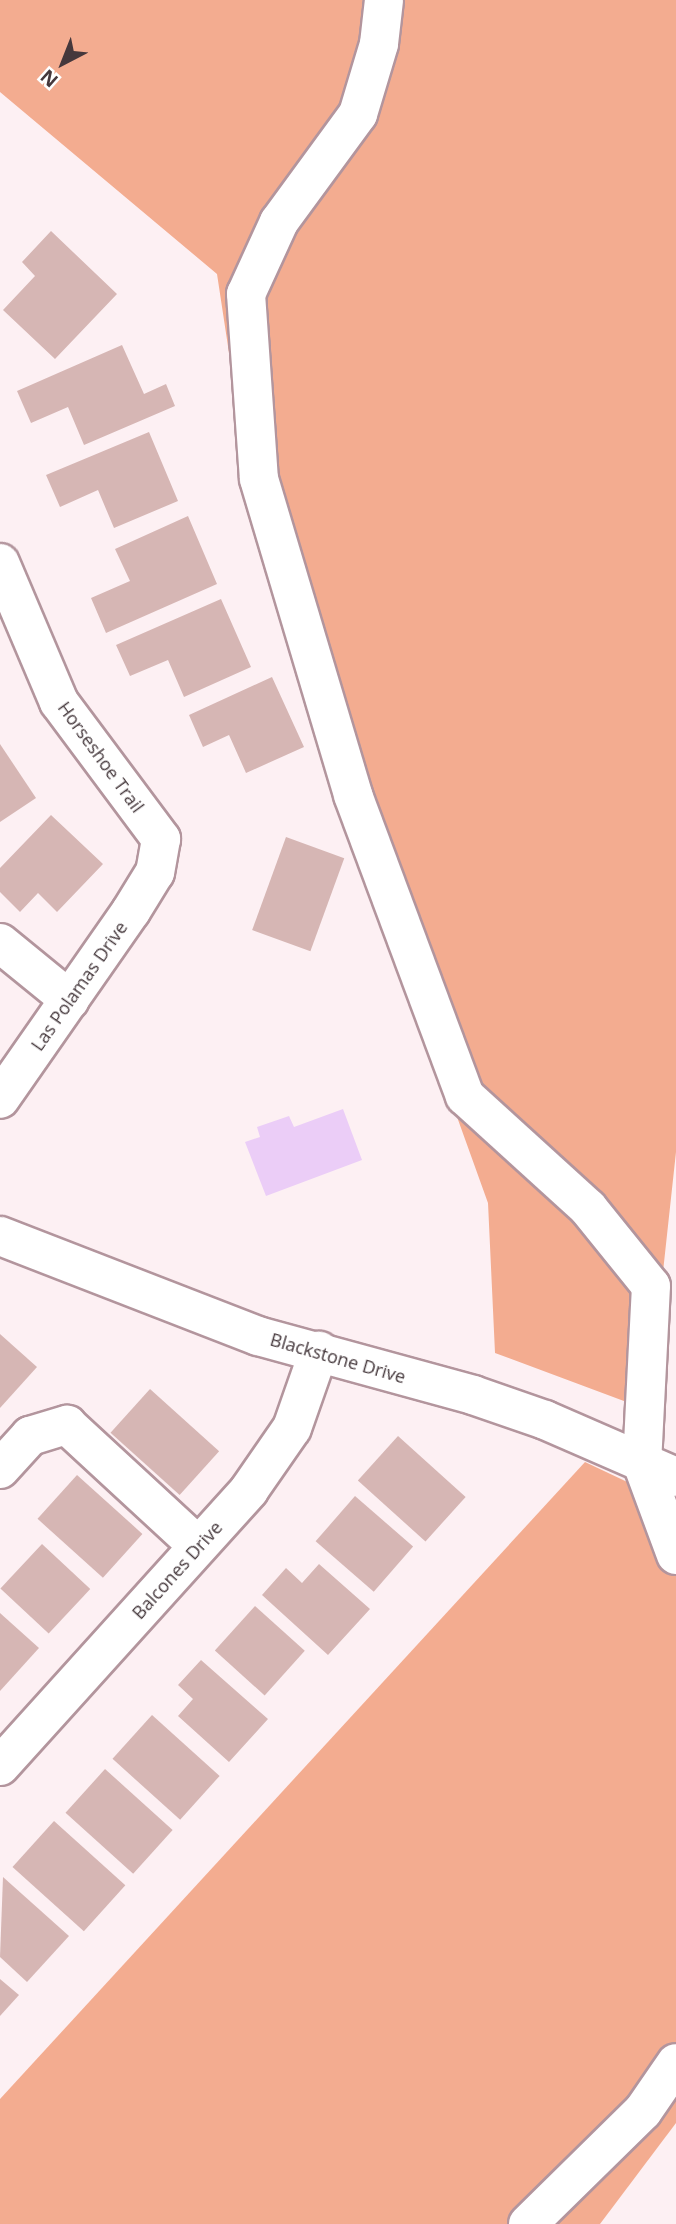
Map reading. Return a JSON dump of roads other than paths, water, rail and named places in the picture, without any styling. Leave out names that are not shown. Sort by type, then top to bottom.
[{"type":"street","points":[[384,0],[379,44],[358,114],[279,222],[246,294],[259,479],[354,795],[465,1096],[588,1208],[651,1286],[659,1470],[676,1555]]},
{"type":"street","name":"Horseshoe Trail","points":[[0,563],[59,702],[162,839],[155,872]]},
{"type":"street","name":"Las Polamas Drive","points":[[0,1099],[155,872]]},
{"type":"street","points":[[0,943],[70,1000]]},
{"type":"street","name":"Blackstone Drive","points":[[0,1236],[258,1336],[473,1395],[659,1470]]},
{"type":"street","name":"Balcones Drive","points":[[0,1766],[249,1490],[292,1428],[319,1351]]},
{"type":"street","points":[[0,1469],[30,1436],[67,1425],[198,1546]]},
{"type":"street","points":[[528,2224],[643,2111],[676,2063]]}]
